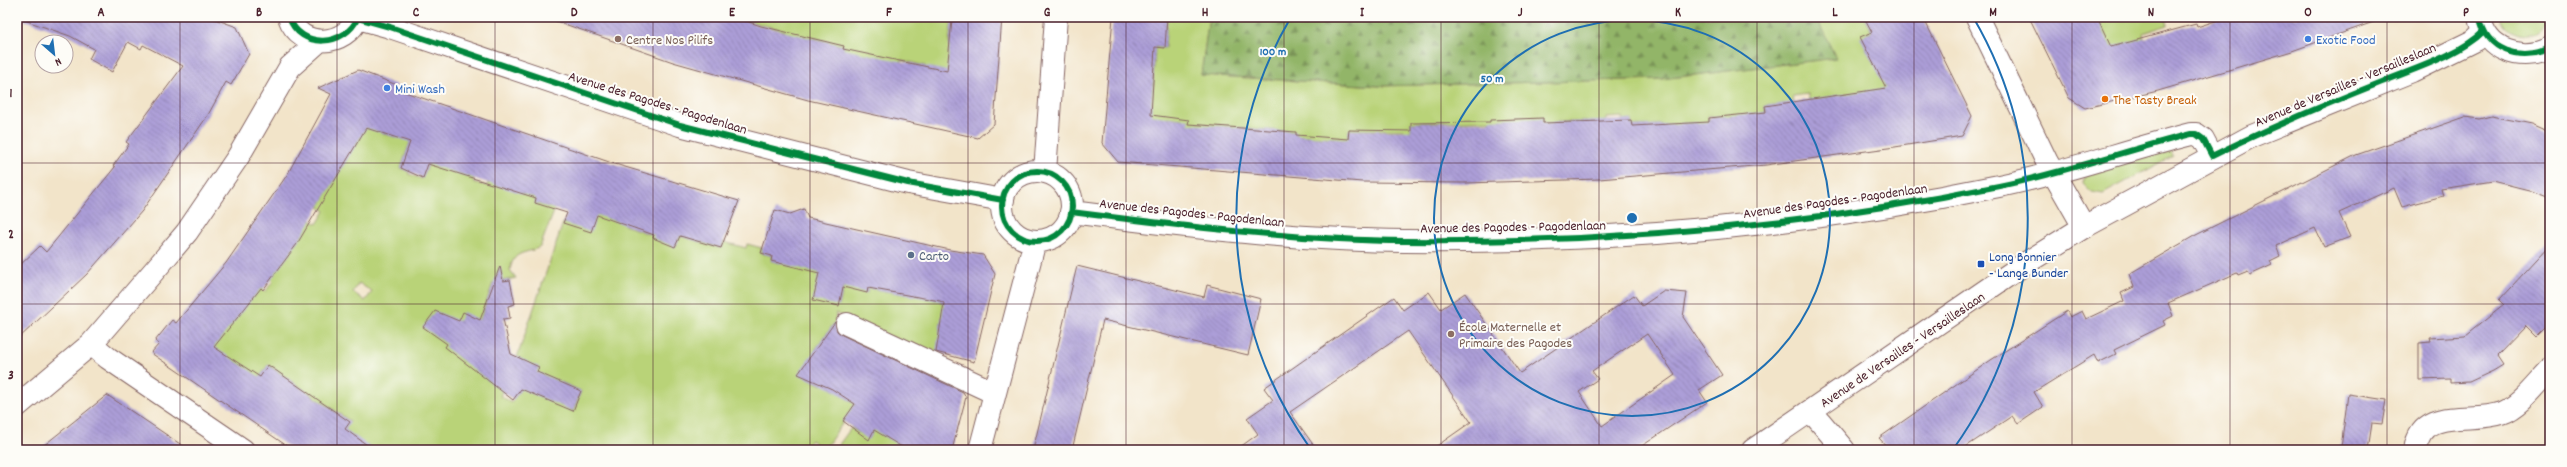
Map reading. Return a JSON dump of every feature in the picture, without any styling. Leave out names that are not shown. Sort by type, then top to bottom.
[{"type":"street","points":[[1044,172],[1056,17]]},
{"type":"street","points":[[1977,17],[2053,172],[2084,227]]},
{"type":"street","name":"Avenue des Pagodes - Pagodenlaan","points":[[319,41],[338,38],[354,27],[358,18],[390,27],[680,125],[908,183],[1003,200]]},
{"type":"street","points":[[17,406],[91,344],[186,232],[238,157],[290,67],[319,41],[302,34],[292,22]]},
{"type":"street","points":[[290,67],[292,22]]},
{"type":"street","points":[[2482,24],[2499,47],[2519,55],[2530,55],[2550,48]]},
{"type":"street","name":"Avenue de Versailles - Versailleslaan","points":[[1753,450],[2050,247],[2084,227],[2212,156],[2271,128],[2412,71],[2475,40],[2482,24]]},
{"type":"street","points":[[2053,172],[2191,134],[2196,134],[2203,139],[2212,156]]},
{"type":"street","points":[[1044,172],[1060,180],[1066,187],[1072,203],[1071,212],[1069,220],[1059,233],[1051,238],[1035,241],[1023,238],[1010,227],[1002,212],[1003,200],[1006,191],[1018,177],[1026,173],[1044,172]]},
{"type":"street","name":"Avenue des Pagodes - Pagodenlaan","points":[[1071,212],[1183,225],[1329,237],[1404,241],[1531,239],[1659,234],[1752,225],[1923,200],[2002,185],[2053,172]]},
{"type":"street","points":[[980,450],[1035,241]]},
{"type":"street","points":[[847,324],[995,392]]},
{"type":"street","points":[[91,344],[108,358],[243,450]]},
{"type":"street","points":[[2415,450],[2420,433],[2426,425],[2441,420],[2501,413],[2517,404],[2550,370]]},
{"type":"street","points":[[1811,411],[1844,450]]},
{"type":"green space","points":[[734,17],[957,17],[957,20],[952,20],[949,43],[954,44],[960,73],[923,76],[925,66],[902,60],[901,63],[842,56],[844,46],[810,37],[807,49],[782,43],[785,31]]},
{"type":"green space","points":[[1167,17],[1209,17],[1201,75],[1379,86],[1661,79],[1835,58],[1816,17],[1870,17],[1865,20],[1872,32],[1861,37],[1873,62],[1919,99],[1809,100],[1808,94],[1793,96],[1794,103],[1765,106],[1767,124],[1731,116],[1712,118],[1711,115],[1708,116],[1709,123],[1632,126],[1631,120],[1623,121],[1623,117],[1606,118],[1606,122],[1554,122],[1551,125],[1536,119],[1411,123],[1411,140],[1403,141],[1403,130],[1349,130],[1348,139],[1296,135],[1296,132],[1216,126],[1188,129],[1188,122],[1184,122],[1182,119],[1169,117],[1146,120],[1153,84],[1155,47],[1165,48]]},
{"type":"green space","points":[[1209,17],[1816,17],[1836,58],[1661,79],[1626,80],[1379,86],[1201,75]]},
{"type":"green space","points":[[2097,17],[2166,17],[2168,25],[2143,33],[2144,39],[2104,55]]},
{"type":"green space","points":[[2500,17],[2548,17],[2544,25],[2539,30],[2532,34],[2524,35],[2509,30],[2504,25]]},
{"type":"green space","points":[[369,118],[384,134],[395,137],[397,134],[411,139],[401,168],[409,172],[409,174],[422,179],[430,161],[474,178],[473,182],[487,186],[491,175],[536,198],[535,203],[555,209],[540,247],[521,254],[514,259],[510,270],[516,278],[493,283],[472,343],[511,375],[563,223],[602,202],[625,219],[624,225],[649,234],[654,222],[675,247],[680,236],[721,248],[724,242],[746,248],[747,244],[762,248],[761,253],[772,256],[771,261],[822,272],[839,306],[845,281],[867,293],[868,288],[941,300],[940,302],[961,306],[941,321],[940,330],[943,331],[939,354],[929,356],[836,313],[835,322],[815,350],[825,358],[813,381],[822,385],[824,382],[843,386],[839,393],[855,404],[880,399],[849,414],[826,447],[829,450],[823,450],[811,440],[804,450],[763,450],[754,444],[749,450],[374,450],[343,432],[350,421],[268,365],[255,384],[247,370],[242,365],[206,353],[254,283],[265,292],[273,281],[269,278],[303,216],[317,224],[325,211],[319,207]],"holes":[[[359,283],[372,292],[365,301],[353,292]],[[511,380],[522,387],[511,403],[500,395]],[[561,382],[581,391],[573,411],[553,402]]]},
{"type":"green space","points":[[2171,151],[2173,156],[2103,194],[2092,192],[2083,183],[2084,176],[2089,173]]},
{"type":"green space","points":[[884,413],[905,446],[904,450],[835,450],[851,428],[869,439]]},
{"type":"building","points":[[24,17],[209,17],[237,27],[249,54],[231,85],[226,82],[208,115],[142,211],[87,274],[17,340],[17,268],[40,246],[46,252],[115,167],[113,166],[129,144],[126,142],[183,66],[143,45],[141,49],[128,42],[112,72],[89,59],[94,49],[74,38],[74,34],[64,34],[24,20]]},
{"type":"building","points":[[553,17],[734,17],[761,26],[844,46],[843,49],[947,71],[952,20],[957,20],[957,17],[1002,17],[994,124],[978,138],[808,100],[673,62],[553,20]]},
{"type":"building","points":[[1113,17],[1167,17],[1165,48],[1155,47],[1151,115],[1189,120],[1188,124],[1296,132],[1296,135],[1348,139],[1349,130],[1411,131],[1411,123],[1490,122],[1490,120],[1543,118],[1543,123],[1631,120],[1632,126],[1709,122],[1709,118],[1766,112],[1765,106],[1886,88],[1860,37],[1872,32],[1864,17],[1923,17],[1972,116],[1962,136],[1766,165],[1599,179],[1465,183],[1362,182],[1118,162],[1102,143]]},
{"type":"building","points":[[2029,17],[2097,17],[2111,47],[2196,24],[2197,27],[2228,17],[2379,17],[2379,20],[2292,51],[2212,75],[2158,91],[2085,108],[2069,98]]},
{"type":"building","points":[[358,70],[397,85],[396,89],[615,164],[739,201],[721,248],[680,236],[675,247],[653,238],[654,235],[597,215],[591,232],[563,223],[567,213],[535,203],[536,198],[428,164],[423,178],[401,168],[410,142],[366,128],[297,244],[263,290],[261,288],[214,347],[260,377],[268,365],[350,422],[345,429],[374,450],[293,450],[151,353],[159,344],[155,341],[172,320],[176,323],[226,263],[287,175],[331,94],[318,88]]},
{"type":"building","points":[[2491,116],[2532,124],[2550,132],[2550,198],[2529,190],[2493,181],[2441,189],[2443,196],[2402,207],[2394,188],[2339,213],[2350,237],[2324,247],[2315,228],[2276,246],[2280,256],[2270,261],[2272,265],[2250,275],[2248,271],[2238,275],[2237,273],[2168,303],[2173,316],[2163,321],[2165,325],[2114,350],[2116,354],[2098,363],[2094,355],[2034,392],[2043,407],[2018,424],[2012,416],[1961,450],[1890,450],[1879,438],[1991,360],[2067,311],[2070,317],[2082,311],[2086,319],[2124,301],[2121,293],[2134,287],[2129,274],[2194,236],[2356,155],[2465,117],[2479,119]]},
{"type":"building","points":[[804,209],[808,218],[950,250],[983,255],[995,274],[974,362],[936,352],[944,303],[940,301],[868,288],[867,293],[843,287],[839,306],[813,300],[819,273],[771,261],[772,256],[761,253],[775,210],[790,214]]},
{"type":"building","points":[[2550,245],[2550,322],[2536,336],[2526,326],[2497,356],[2503,365],[2469,382],[2450,383],[2450,379],[2419,380],[2419,343],[2431,342],[2430,338],[2465,336],[2504,305],[2499,300]]},
{"type":"building","points":[[500,266],[503,281],[510,280],[515,304],[508,306],[510,318],[503,319],[511,354],[539,367],[537,372],[581,391],[573,411],[521,389],[513,400],[445,347],[447,344],[423,327],[435,311],[459,321],[463,312],[480,320]]},
{"type":"building","points":[[1077,266],[1204,297],[1207,285],[1261,299],[1248,355],[1103,320],[1072,450],[1033,450]]},
{"type":"building","points":[[1664,291],[1687,293],[1683,317],[1722,375],[1699,390],[1707,402],[1636,450],[1431,450],[1471,422],[1408,331],[1290,412],[1317,450],[1236,450],[1258,434],[1247,418],[1273,400],[1264,388],[1394,297],[1403,310],[1429,292],[1441,309],[1465,293],[1520,373],[1634,295],[1642,306]],"holes":[[[1647,334],[1675,375],[1602,426],[1579,392],[1598,379],[1592,371]]]},
{"type":"building","points":[[835,322],[837,331],[842,335],[963,392],[966,397],[952,450],[907,450],[874,430],[869,440],[843,421],[855,404],[832,389],[798,374]]},
{"type":"building","points":[[2348,394],[2386,400],[2382,424],[2372,423],[2368,450],[2341,448]]},
{"type":"building","points":[[107,395],[149,423],[189,450],[38,450]]},
{"type":"cycle path","points":[[289,17],[295,28],[303,35],[323,41],[334,39],[344,34],[352,27],[358,17]]},
{"type":"cycle path","points":[[2480,17],[2483,29],[2489,38],[2506,50],[2528,54],[2550,48]]},
{"type":"cycle path","points":[[358,18],[390,27],[680,125],[908,183],[1003,200]]},
{"type":"cycle path","points":[[1071,212],[1196,227],[1280,235],[1405,241],[1554,239],[1629,235],[1778,222],[1926,200],[2023,181],[2191,134],[2196,134],[2203,139],[2212,156],[2296,117],[2436,61],[2474,40],[2484,31]]},
{"type":"cycle path","points":[[1037,171],[1056,177],[1066,187],[1072,206],[1066,225],[1056,235],[1037,241],[1018,235],[1008,225],[1002,206],[1008,187],[1018,177],[1037,171]]},
{"type":"place","name":"Centre Nos Pilifs","points":[[618,39]]},
{"type":"place","name":"Exotic Food","points":[[2308,39]]},
{"type":"place","name":"Mini Wash","points":[[387,88]]},
{"type":"place","name":"The Tasty Break","points":[[2105,99]]},
{"type":"place","name":"Carto","points":[[911,255]]},
{"type":"place","name":"Long Bonnier - Lange Bunder","points":[[1981,264]]},
{"type":"place","name":"École Maternelle et Primaire des Pagodes","points":[[1451,334]]}]
